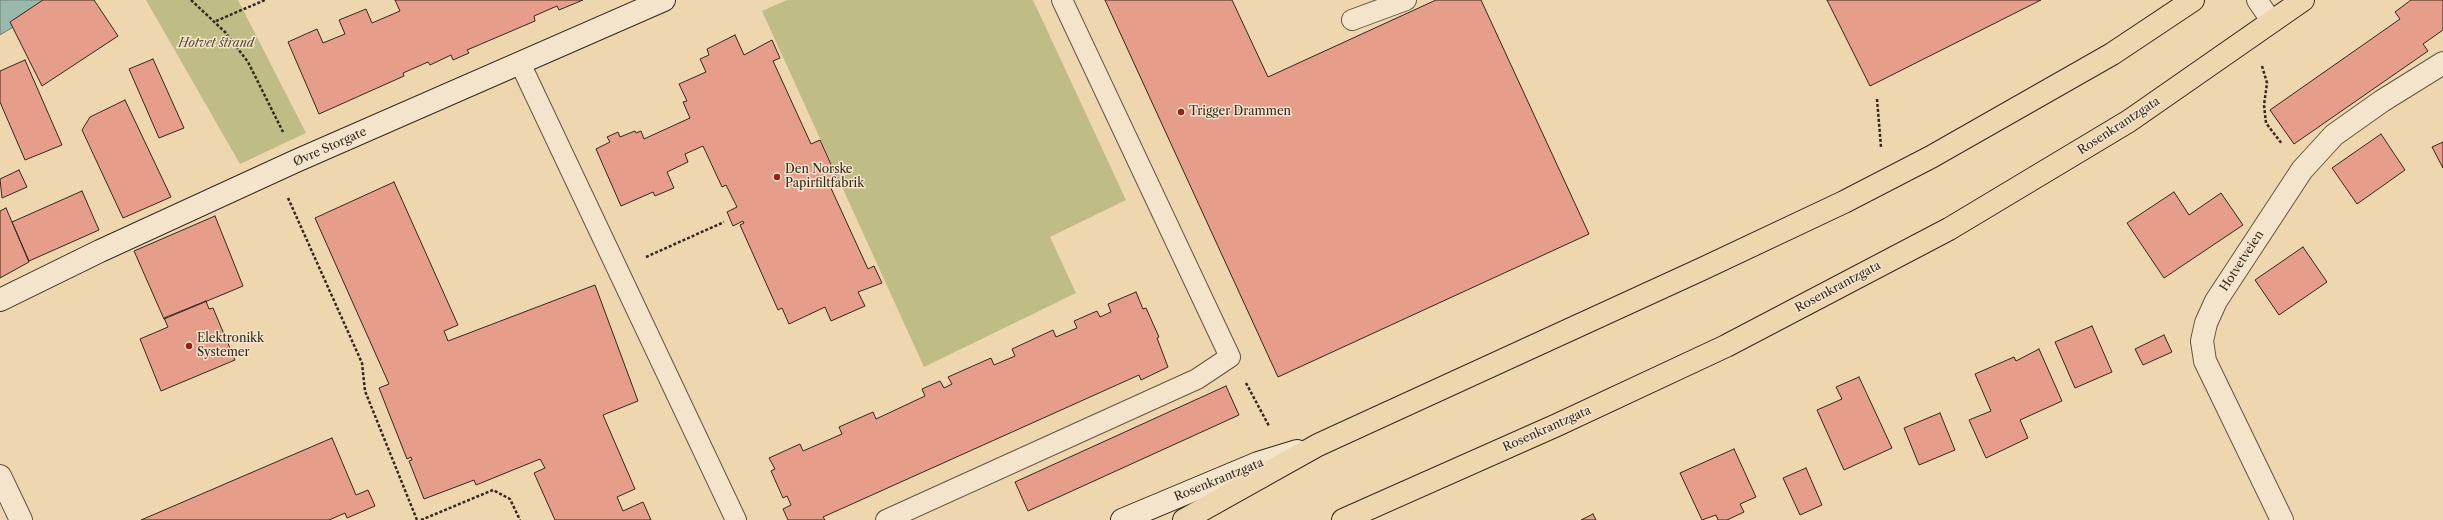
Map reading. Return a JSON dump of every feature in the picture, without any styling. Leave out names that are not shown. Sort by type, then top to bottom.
[{"type":"main road","name":"Rosenkrantzgata","points":[[1184,520],[1318,445],[1844,202],[2026,105],[2112,54],[2193,0]]},
{"type":"main road","name":"Rosenkrantzgata","points":[[1343,520],[1557,425],[1726,346],[1949,229],[2129,121],[2303,0]]},
{"type":"street","name":"Øvre Storgate","points":[[0,300],[100,251],[276,171],[664,0]]},
{"type":"street","name":"Hotvetveien","points":[[2282,520],[2205,360],[2202,341],[2206,323],[2216,301],[2302,170],[2334,135],[2382,101],[2443,63]]},
{"type":"street","name":"Rosenkrantzgata","points":[[1122,520],[1258,463],[1318,445]]},
{"type":"street","points":[[0,476],[21,520]]},
{"type":"lane","points":[[886,520],[1196,379],[1230,357],[1062,0]]},
{"type":"lane","points":[[1352,20],[1406,0]]},
{"type":"lane","points":[[2257,0],[2272,22]]},
{"type":"lane","points":[[520,64],[736,520]]},
{"type":"path","points":[[191,0],[215,22],[248,62],[268,99],[296,162]]},
{"type":"path","points":[[215,22],[264,0]]},
{"type":"path","points":[[2262,65],[2267,83],[2264,105],[2266,123],[2302,170]]},
{"type":"path","points":[[1877,99],[1881,152]]},
{"type":"path","points":[[276,171],[362,363],[365,391],[417,520]]},
{"type":"path","points":[[618,270],[724,222]]},
{"type":"path","points":[[1253,394],[1268,424]]},
{"type":"path","points":[[421,520],[493,490],[510,499],[520,520]]},
{"type":"green space","name":"Hotvet strand","points":[[146,0],[238,0],[306,133],[240,164]]},
{"type":"green space","points":[[787,0],[1033,0],[1126,200],[1050,237],[1076,293],[924,367],[762,11]]},
{"type":"shaded area","points":[[0,0],[58,0],[0,35]]},
{"type":"building","points":[[43,0],[94,0],[118,36],[42,86],[10,22]]},
{"type":"building","points":[[395,0],[583,0],[559,10],[557,6],[534,16],[535,21],[467,50],[469,53],[453,60],[451,55],[430,65],[428,62],[403,73],[404,76],[319,114],[288,42],[317,29],[323,43],[345,34],[339,20],[366,9],[372,23],[400,11]]},
{"type":"building","points":[[1105,0],[1232,0],[1268,77],[1436,0],[1481,0],[1589,234],[1278,377]]},
{"type":"building","points":[[1827,0],[2041,0],[1870,86]]},
{"type":"building","points":[[2411,0],[2443,0],[2443,30],[2423,44],[2428,51],[2294,144],[2270,110],[2400,19],[2395,12]]},
{"type":"building","name":"Den Norske Papirfiltfabrik","points":[[735,35],[744,55],[772,40],[780,58],[773,61],[811,144],[820,140],[839,182],[830,186],[868,269],[874,266],[882,283],[858,292],[865,306],[831,321],[825,307],[789,324],[782,308],[778,310],[740,225],[744,223],[743,221],[733,226],[727,212],[737,207],[726,185],[722,187],[703,146],[685,154],[688,162],[667,172],[674,188],[655,196],[653,192],[621,206],[596,149],[610,142],[607,137],[618,132],[620,137],[635,131],[636,133],[641,131],[644,139],[690,118],[683,102],[687,101],[679,84],[706,72],[700,59],[709,55],[707,49]]},
{"type":"building","points":[[153,59],[184,128],[159,138],[129,69]]},
{"type":"building","points":[[25,60],[62,145],[25,160],[0,102],[0,71]]},
{"type":"building","points":[[125,100],[171,197],[123,218],[82,130],[90,117]]},
{"type":"building","points":[[2381,134],[2405,170],[2357,204],[2332,168]]},
{"type":"building","points":[[2443,142],[2443,168],[2432,147]]},
{"type":"building","points":[[19,170],[27,187],[2,198],[0,179]]},
{"type":"building","points":[[394,182],[458,325],[444,331],[448,341],[595,285],[638,401],[603,415],[635,489],[617,497],[623,511],[643,502],[651,520],[555,520],[534,473],[545,468],[540,459],[476,485],[474,480],[424,499],[409,461],[412,460],[411,457],[407,459],[379,388],[389,384],[315,218]]},
{"type":"building","points":[[82,191],[99,230],[29,261],[12,222]]},
{"type":"building","points":[[2174,192],[2189,215],[2221,193],[2243,225],[2164,278],[2127,223]]},
{"type":"building","points":[[6,208],[29,262],[0,278],[0,211]]},
{"type":"building","points":[[215,216],[243,286],[164,319],[134,251]]},
{"type":"building","points":[[2303,247],[2327,282],[2279,315],[2255,280]]},
{"type":"building","points":[[1136,292],[1143,309],[1146,308],[1159,337],[1157,338],[1168,367],[1141,380],[1139,375],[823,517],[825,520],[788,520],[783,509],[791,505],[787,496],[783,498],[771,471],[775,469],[769,458],[800,444],[803,451],[842,434],[839,427],[873,412],[876,419],[925,396],[922,389],[940,381],[944,388],[952,384],[948,377],[991,358],[994,365],[1015,356],[1012,349],[1053,330],[1056,337],[1077,328],[1074,321],[1097,311],[1100,317],[1111,312],[1108,304]]},
{"type":"building","points":[[206,301],[209,309],[213,308],[235,360],[161,391],[140,339],[168,327],[164,318]]},
{"type":"building","points":[[2092,326],[2112,372],[2075,388],[2055,342]]},
{"type":"building","points":[[2164,335],[2172,352],[2143,365],[2135,349]]},
{"type":"building","points":[[2039,349],[2062,401],[2020,420],[2028,438],[1986,458],[1969,420],[1991,411],[1975,374],[2014,357],[2016,361]]},
{"type":"building","points":[[1859,377],[1892,448],[1844,470],[1817,410],[1842,399],[1836,387]]},
{"type":"building","points":[[1226,386],[1239,415],[1028,511],[1015,482]]},
{"type":"building","points":[[1940,413],[1955,450],[1919,465],[1904,428]]},
{"type":"building","points":[[332,438],[356,495],[368,490],[375,506],[347,518],[345,513],[329,520],[141,520]]},
{"type":"building","points":[[1734,449],[1756,497],[1740,504],[1744,512],[1727,520],[1718,520],[1716,515],[1702,520],[1680,473]]},
{"type":"building","points":[[1806,468],[1822,505],[1800,515],[1783,478]]},
{"type":"building","points":[[1593,514],[1596,520],[1581,520]]},
{"type":"place","name":"Trigger Drammen","points":[[1181,112]]},
{"type":"place","name":"Den Norske Papirfiltfabrik","points":[[777,177]]},
{"type":"place","name":"Elektronikk Systemer","points":[[189,346]]}]
